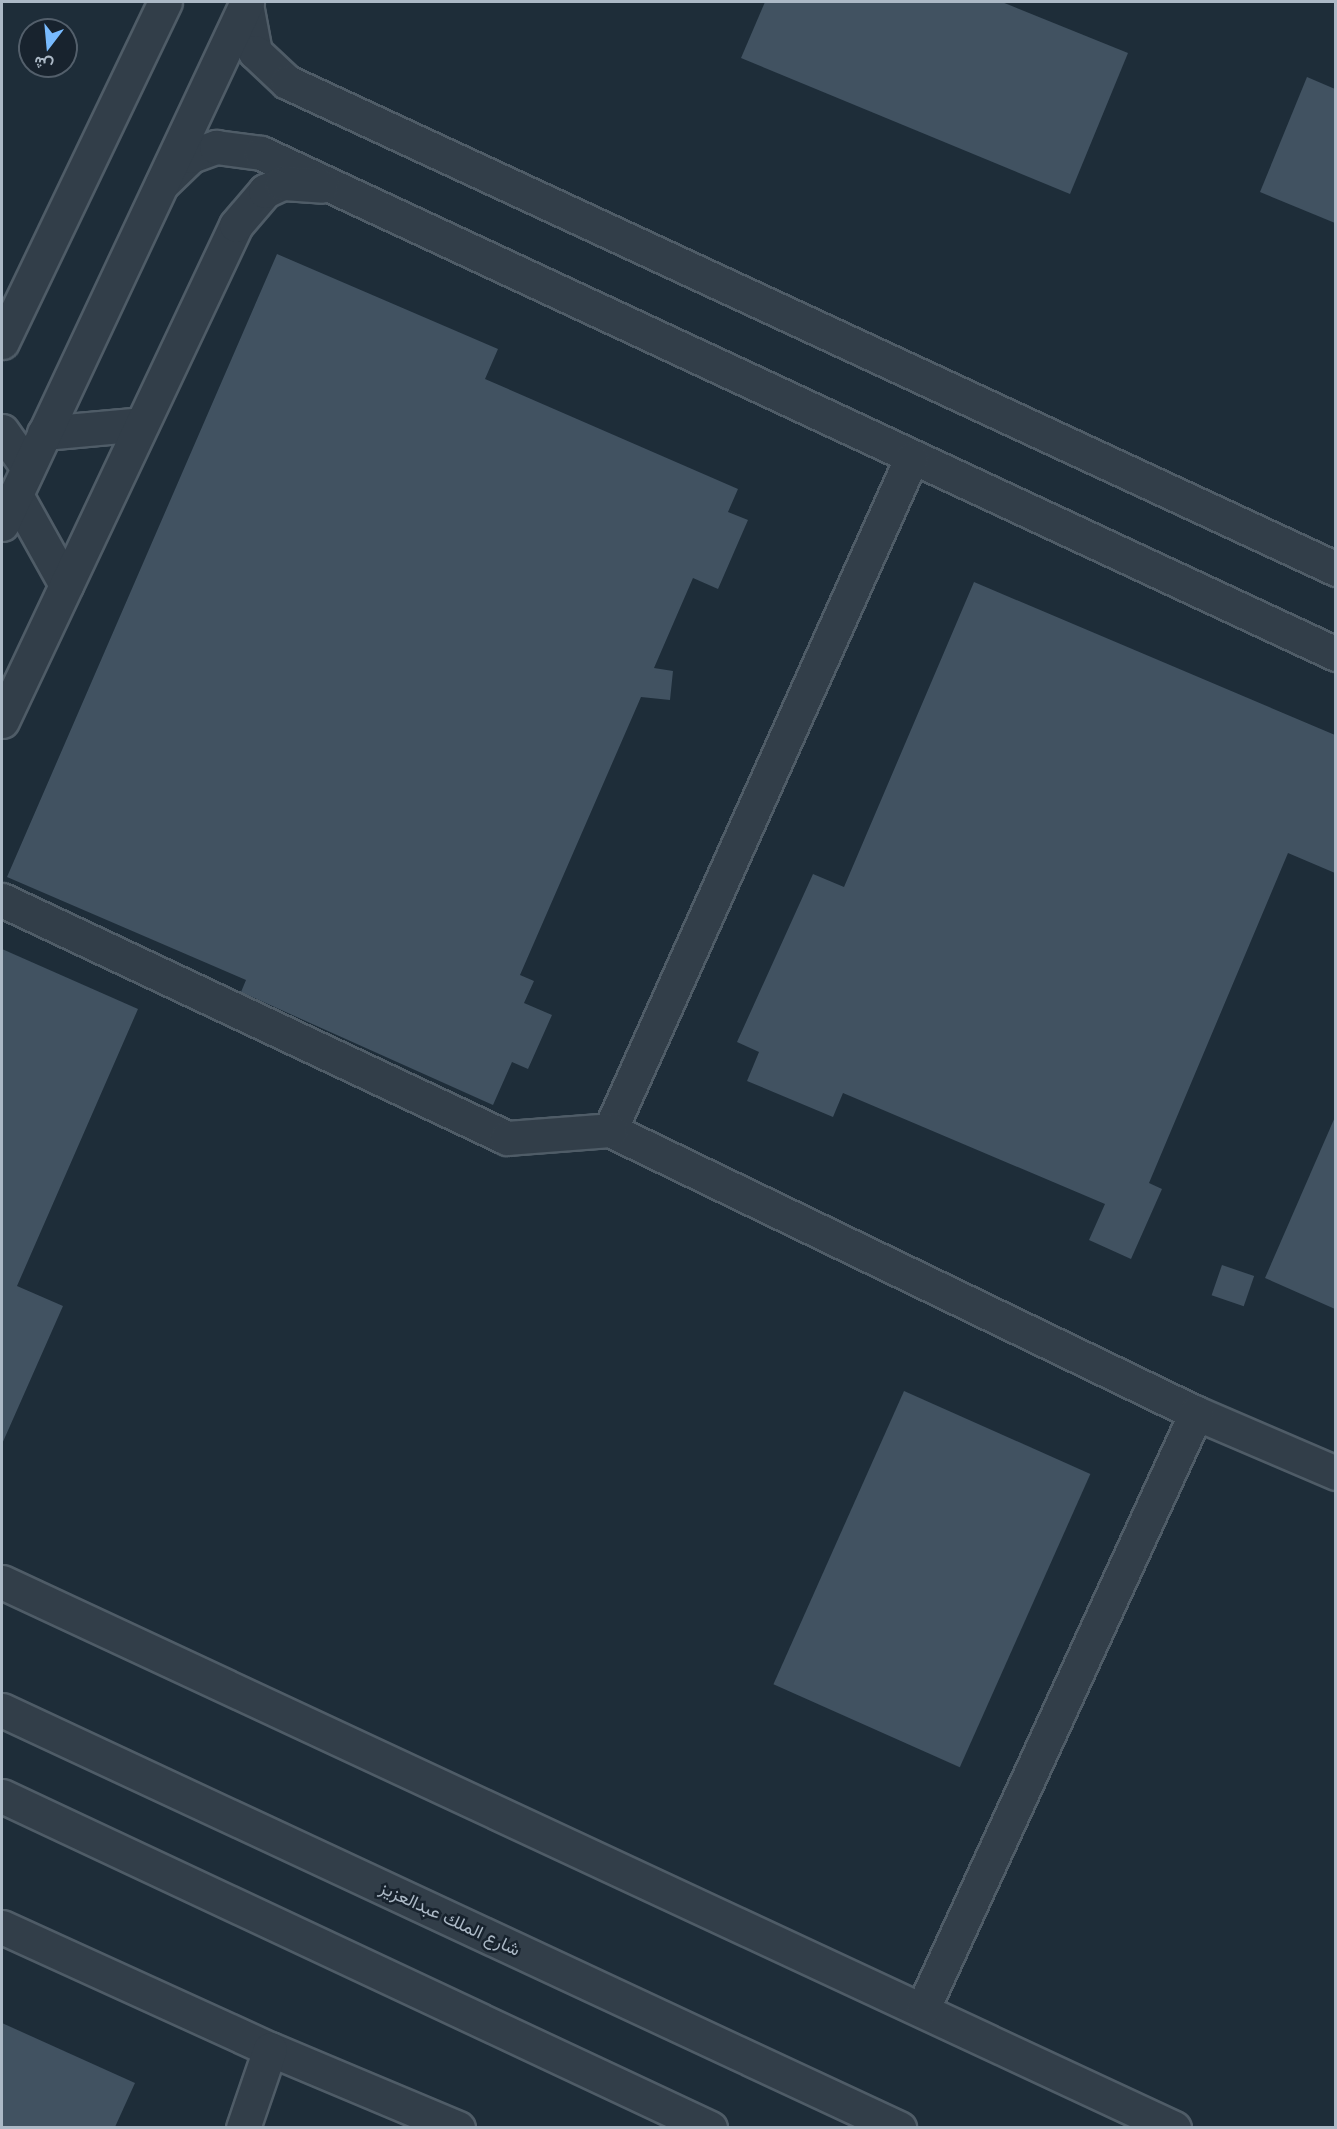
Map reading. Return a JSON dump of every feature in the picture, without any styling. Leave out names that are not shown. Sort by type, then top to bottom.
[{"type":"street","points":[[2,342],[165,2]]},
{"type":"street","points":[[2,524],[15,477],[44,433],[246,3]]},
{"type":"street","points":[[246,3],[255,52],[287,82],[1335,568]]},
{"type":"street","points":[[162,184],[191,156],[216,147],[236,147],[261,153],[911,459],[1335,654]]},
{"type":"street","points":[[2,721],[248,205],[282,183],[337,189]]},
{"type":"street","points":[[44,433],[142,424]]},
{"type":"street","points":[[2,431],[15,477],[66,585]]},
{"type":"street","points":[[610,1130],[911,459]]},
{"type":"street","points":[[2,900],[507,1138],[610,1130],[1196,1413],[1335,1473]]},
{"type":"street","points":[[923,2008],[1196,1413]]},
{"type":"street","points":[[2,1582],[923,2008],[1174,2127]]},
{"type":"street","name":"شارع الملك عبدالعزيز","points":[[2,1710],[899,2127]]},
{"type":"street","points":[[2,1796],[711,2127]]},
{"type":"street","points":[[2,1927],[270,2049],[458,2127]]},
{"type":"street","points":[[243,2127],[270,2049]]},
{"type":"building","points":[[765,2],[1002,2],[1128,53],[1070,194],[741,58]]},
{"type":"building","points":[[1307,77],[1335,89],[1335,223],[1260,192]]},
{"type":"building","points":[[277,254],[498,349],[485,379],[738,489],[728,512],[748,520],[718,589],[693,578],[654,668],[673,671],[670,700],[641,697],[520,975],[534,981],[524,1003],[552,1015],[528,1069],[512,1062],[493,1105],[241,992],[246,980],[7,877]]},
{"type":"building","points":[[974,582],[1335,735],[1335,873],[1288,853],[1149,1183],[1162,1189],[1131,1259],[1089,1240],[1105,1204],[843,1093],[833,1117],[747,1081],[759,1052],[737,1042],[813,874],[844,887]]},
{"type":"building","points":[[2,949],[138,1009],[17,1286],[63,1306],[2,1444]]},
{"type":"building","points":[[1335,1117],[1335,1309],[1265,1278]]},
{"type":"building","points":[[1222,1265],[1254,1276],[1244,1306],[1212,1295]]},
{"type":"building","points":[[904,1391],[1090,1474],[960,1767],[773,1684]]},
{"type":"building","points":[[2,2023],[135,2083],[115,2127],[2,2127]]}]
